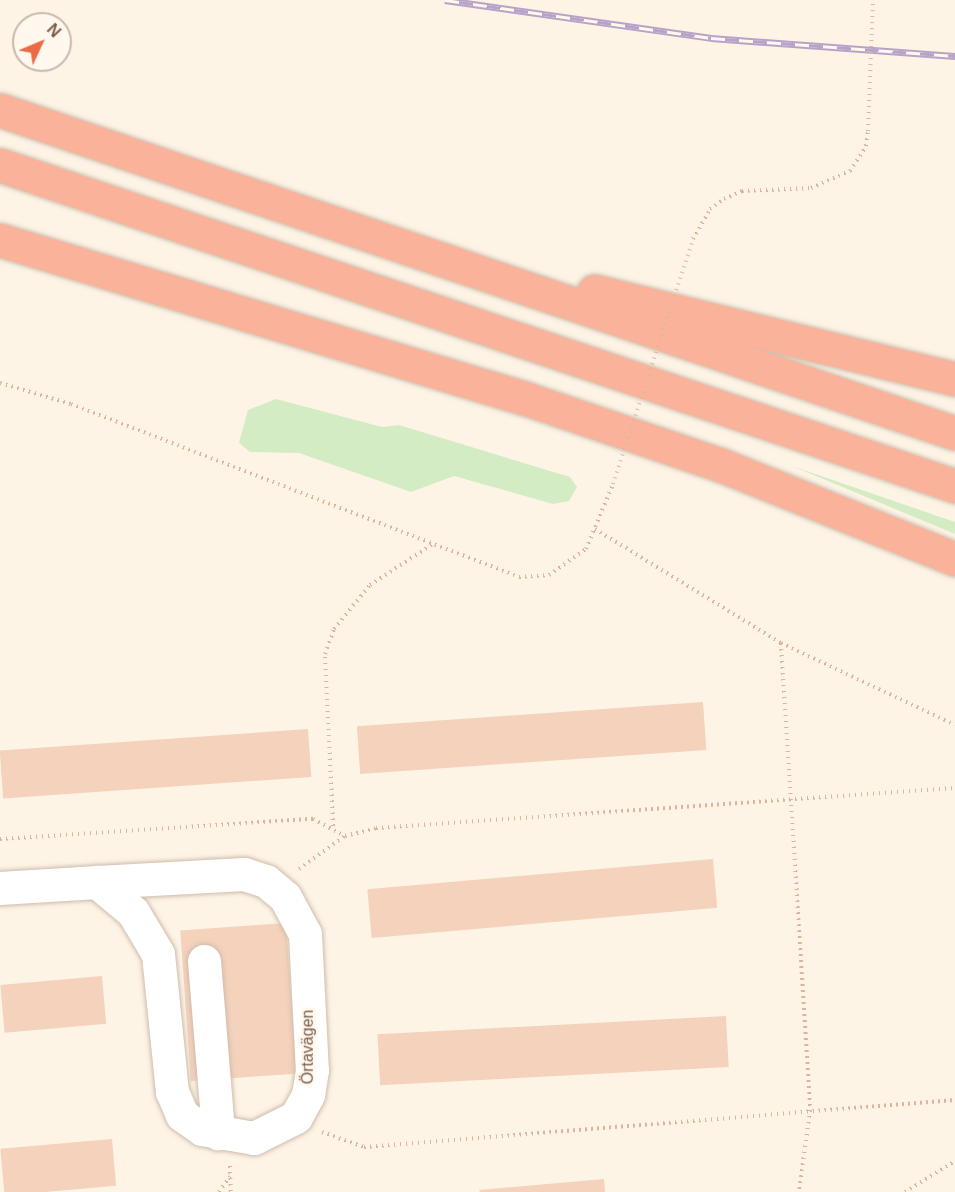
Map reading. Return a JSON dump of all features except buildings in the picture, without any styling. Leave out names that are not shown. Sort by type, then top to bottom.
[{"type":"highway","points":[[0,110],[955,433]]},
{"type":"highway","points":[[0,165],[955,486]]},
{"type":"highway","points":[[0,240],[538,403],[721,465],[955,559]]},
{"type":"highway","points":[[386,240],[955,379]]},
{"type":"street","name":"Örtavägen","points":[[0,888],[244,874],[276,890],[299,918],[304,934],[312,1070],[308,1095],[296,1117]]},
{"type":"street","points":[[97,882],[133,912],[158,954],[172,1092],[182,1115],[218,1133],[254,1138],[296,1117]]},
{"type":"street","points":[[204,961],[218,1133]]},
{"type":"path","points":[[0,383],[71,404],[433,544],[534,578],[563,568],[585,549],[595,529],[613,484],[693,239],[710,209],[724,199],[742,191],[810,188],[850,171],[866,146],[873,0]]},
{"type":"path","points":[[595,529],[781,643],[955,725]]},
{"type":"path","points":[[333,826],[325,663],[331,637],[370,585],[433,544]]},
{"type":"path","points":[[781,643],[810,1110],[799,1192]]},
{"type":"path","points":[[276,890],[345,836],[376,828],[792,802],[955,788]]},
{"type":"path","points":[[0,838],[314,819],[333,826],[345,836]]},
{"type":"path","points":[[296,1117],[337,1141],[364,1147],[955,1100]]},
{"type":"path","points":[[905,1192],[955,1161]]},
{"type":"path","points":[[219,1192],[230,1175]]},
{"type":"green space","points":[[276,399],[382,427],[399,425],[570,477],[577,487],[569,501],[553,504],[454,476],[411,492],[299,453],[250,452],[239,443],[248,410]]},
{"type":"green space","points":[[792,466],[955,522],[955,534],[907,514]]},
{"type":"railway","points":[[445,0],[711,38],[955,56]]}]
